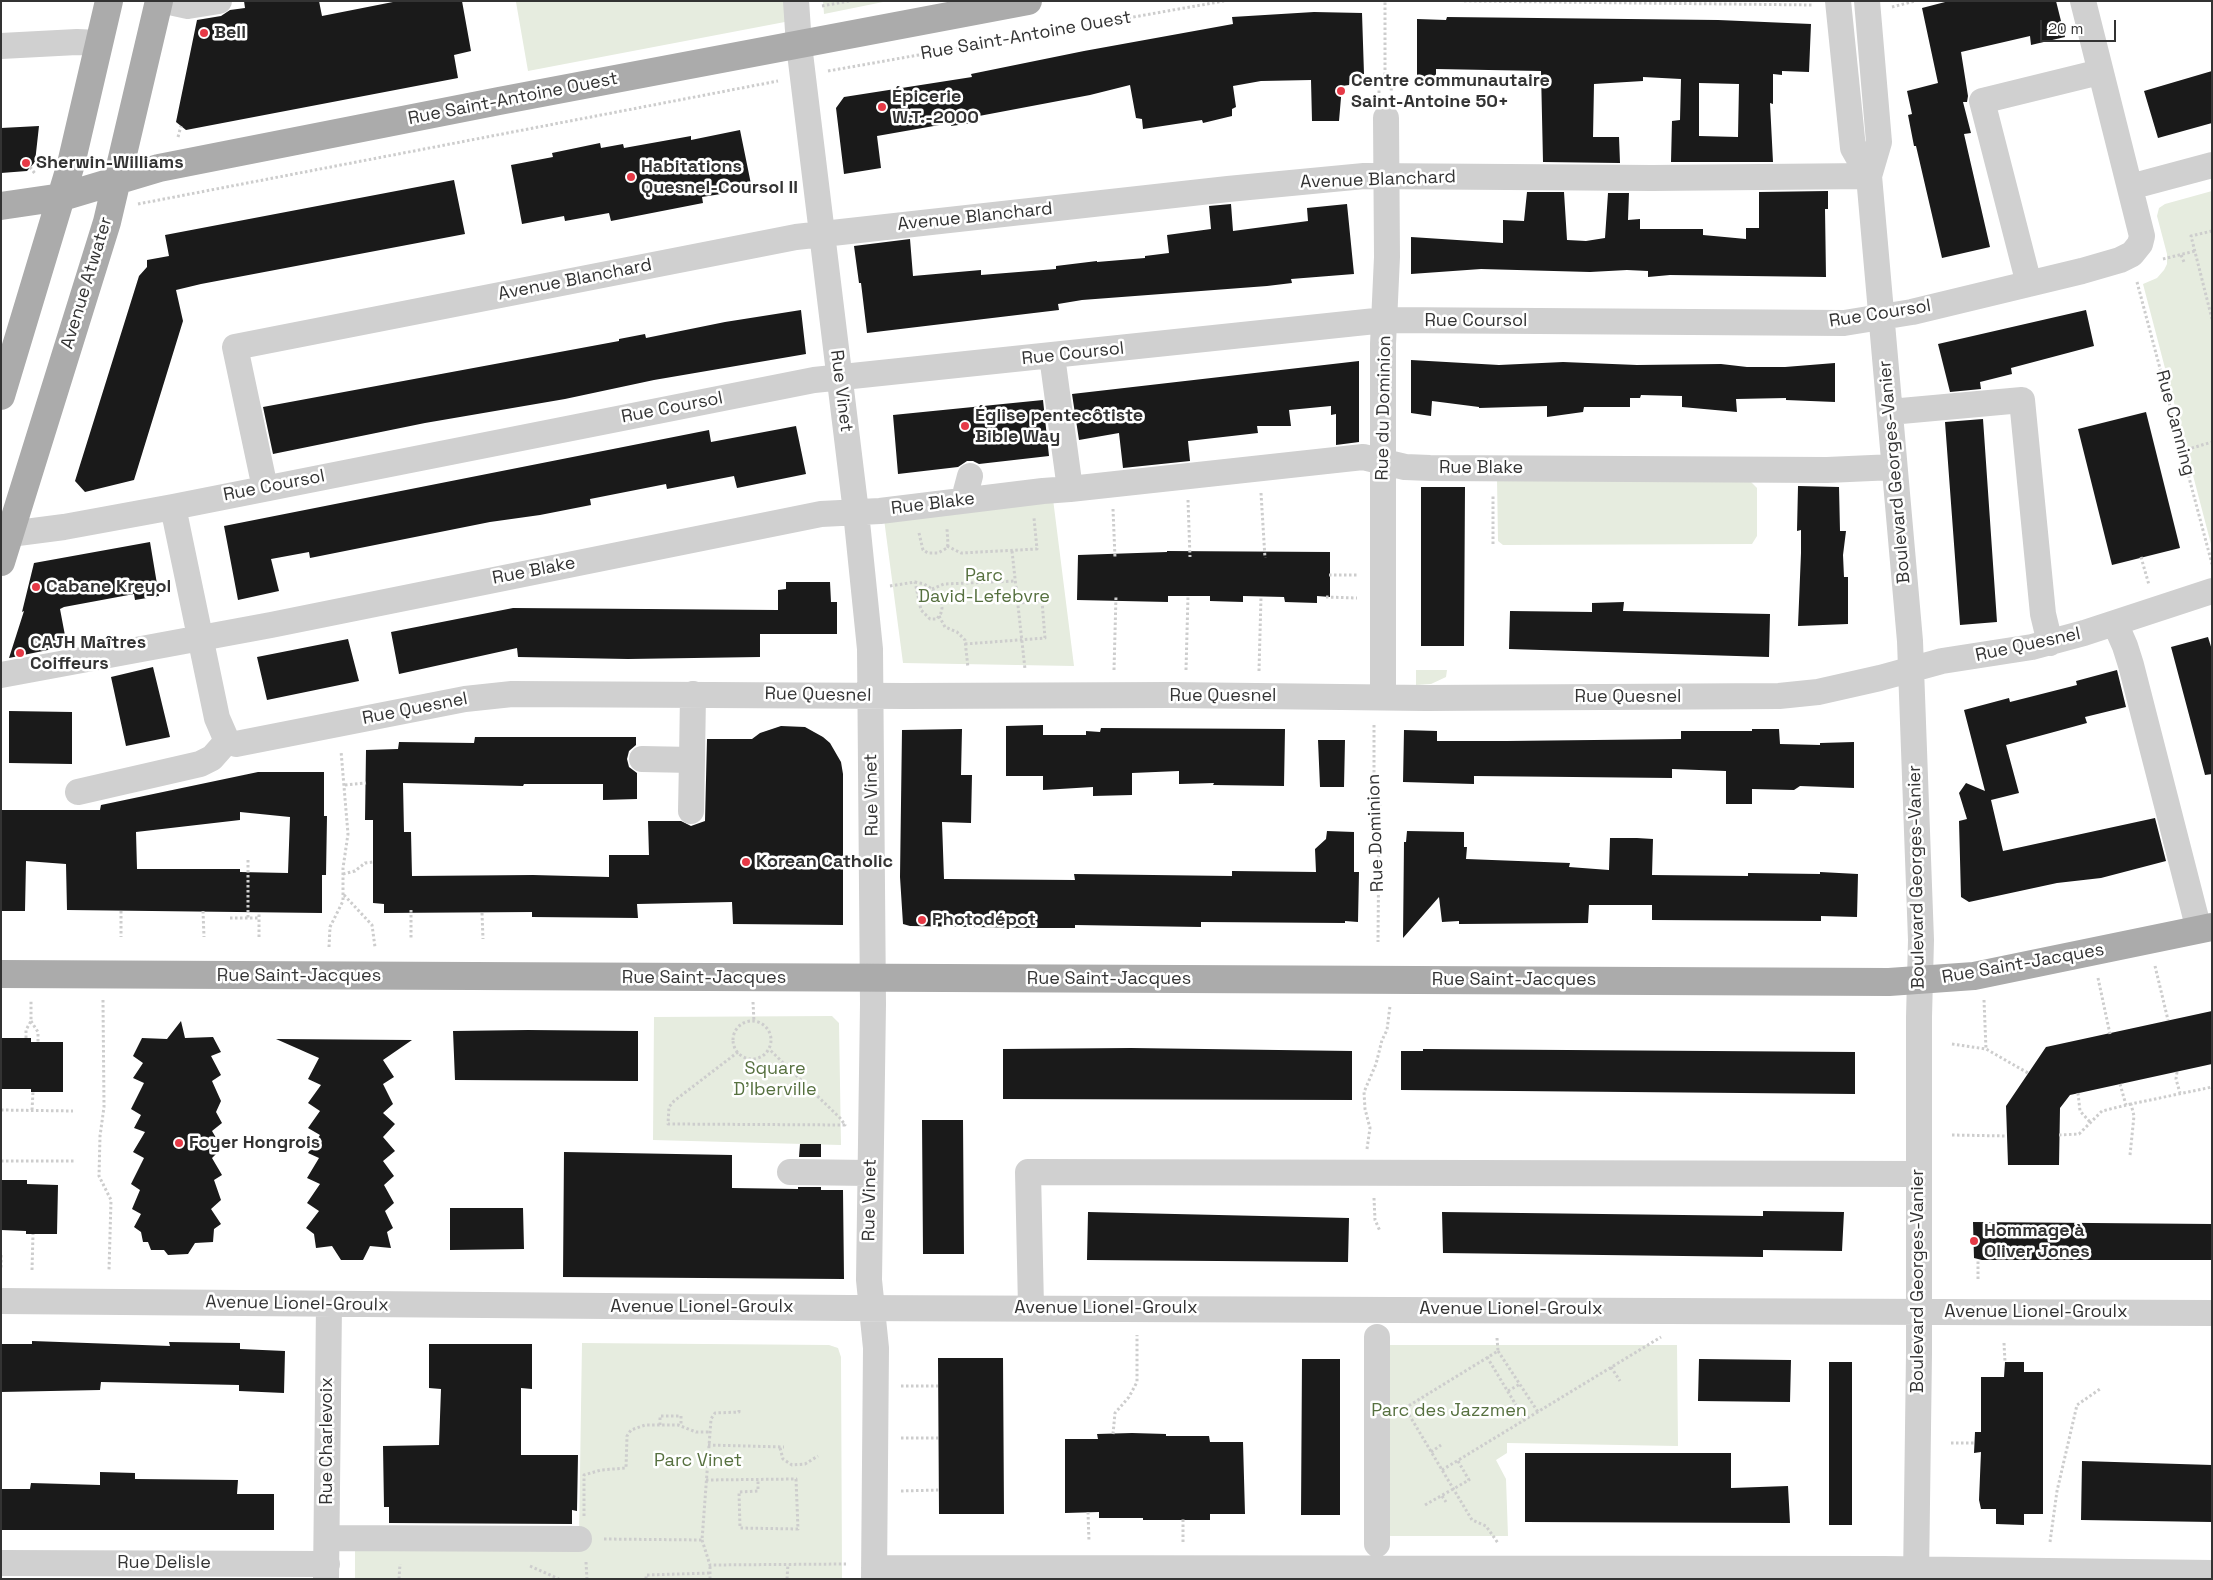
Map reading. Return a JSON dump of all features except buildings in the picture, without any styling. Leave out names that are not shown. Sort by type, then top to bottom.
[{"type":"main road","points":[[1,396],[6,367],[62,197],[109,1]]},
{"type":"main road","name":"Avenue Atwater","points":[[1,562],[104,233],[159,1]]},
{"type":"main road","name":"Rue Saint-Antoine Ouest","points":[[1,206],[62,197],[159,168],[1028,1]]},
{"type":"main road","name":"Rue Saint-Jacques","points":[[1,974],[1920,981],[1959,978],[2013,969],[2205,928]]},
{"type":"street","points":[[164,1],[188,6],[219,1]]},
{"type":"street","name":"Rue Vinet","points":[[796,1],[799,45],[856,512],[870,649],[872,978],[869,1280],[876,1348],[874,1573]]},
{"type":"street","points":[[2083,1],[2130,187],[2212,165]]},
{"type":"street","name":"Boulevard Georges-Vanier","points":[[1827,3],[1853,148],[1869,176]]},
{"type":"street","name":"Boulevard Georges-Vanier","points":[[1877,4],[1879,142],[1869,176],[1912,669],[1921,940],[1916,1574]]},
{"type":"street","points":[[1,46],[77,42],[99,43]]},
{"type":"street","points":[[2029,284],[1982,101],[2100,72]]},
{"type":"street","name":"Rue du Dominion","points":[[1383,697],[1383,462],[1387,257],[1386,118]]},
{"type":"street","name":"Avenue Blanchard","points":[[265,488],[235,347],[791,238],[1228,189],[1386,176],[1644,178],[1869,176]]},
{"type":"street","name":"Rue Coursol","points":[[10,534],[64,527],[173,507],[801,382],[1385,320],[1844,324],[2029,284],[2114,262],[2132,254],[2138,248],[2142,236],[2130,187]]},
{"type":"street","points":[[1052,356],[1070,489]]},
{"type":"street","points":[[1890,412],[2022,400],[2043,614],[2050,643]]},
{"type":"street","name":"Rue Blake","points":[[1,675],[200,639],[821,514],[880,511],[968,488],[1070,489],[1362,457],[1404,467],[1430,468],[1827,470],[1894,467]]},
{"type":"street","points":[[78,792],[200,764],[212,758],[227,740],[217,718],[173,507]]},
{"type":"street","name":"Rue Quesnel","points":[[227,740],[236,744],[250,743],[498,694],[1383,697],[1779,696],[1818,692],[1942,661],[2006,652],[2050,643],[2212,590]]},
{"type":"street","points":[[2115,623],[2126,646],[2132,666],[2205,928]]},
{"type":"street","points":[[691,811],[693,694]]},
{"type":"street","points":[[642,759],[692,760]]},
{"type":"street","points":[[790,1172],[870,1173]]},
{"type":"street","points":[[1031,1307],[1028,1172],[1918,1174]]},
{"type":"street","name":"Avenue Lionel-Groulx","points":[[1,1301],[873,1308],[2212,1312]]},
{"type":"street","name":"Rue Charlevoix","points":[[327,1560],[328,1304]]},
{"type":"street","points":[[1377,1564],[1378,1337]]},
{"type":"street","name":"Rue Delisle","points":[[1,1563],[327,1560],[588,1538]]},
{"type":"street","points":[[874,1573],[1377,1564],[1916,1574],[2212,1573]]},
{"type":"path","points":[[823,6],[849,1]]},
{"type":"path","name":"Rue Saint-Antoine Ouest","points":[[828,71],[1224,1]]},
{"type":"path","points":[[1385,1],[1385,80]]},
{"type":"path","points":[[1464,1],[1827,3]]},
{"type":"path","points":[[1877,4],[1915,1]]},
{"type":"path","name":"Rue Saint-Antoine Ouest","points":[[138,204],[779,81]]},
{"type":"path","points":[[176,140],[181,126]]},
{"type":"path","points":[[30,167],[36,175]]},
{"type":"path","points":[[2212,230],[2190,236],[2212,319]]},
{"type":"path","points":[[2163,259],[2194,251]]},
{"type":"path","points":[[2181,255],[2184,262]]},
{"type":"path","name":"Rue Canning","points":[[2137,282],[2212,564]]},
{"type":"path","points":[[2182,451],[2212,442]]},
{"type":"path","points":[[1493,487],[1493,544]]},
{"type":"path","points":[[1261,495],[1265,558]]},
{"type":"path","points":[[1188,501],[1190,557]]},
{"type":"path","points":[[1114,517],[1114,558]]},
{"type":"path","points":[[948,546],[961,553],[1037,549],[1034,518],[1024,518]]},
{"type":"path","points":[[918,527],[920,544],[923,550],[928,553],[938,553],[948,546],[946,525]]},
{"type":"path","points":[[1012,550],[1025,669]]},
{"type":"path","points":[[2141,557],[2149,585]]},
{"type":"path","points":[[1330,575],[1363,575]]},
{"type":"path","points":[[932,589],[944,584],[1016,581]]},
{"type":"path","points":[[890,586],[915,582],[924,584],[932,589],[939,597],[942,608],[939,616],[934,620],[924,614],[919,606],[915,582]]},
{"type":"path","points":[[1114,670],[1116,596]]},
{"type":"path","points":[[1186,670],[1188,596]]},
{"type":"path","points":[[1259,671],[1261,597]]},
{"type":"path","points":[[1326,597],[1363,598]]},
{"type":"path","points":[[965,644],[1046,638],[1042,601],[1019,603]]},
{"type":"path","points":[[939,616],[945,627],[962,635],[968,668]]},
{"type":"path","name":"Rue Dominion","points":[[1374,725],[1374,825],[1379,825],[1378,942]]},
{"type":"path","points":[[329,947],[330,927],[342,906],[344,894],[343,874],[348,825],[340,751]]},
{"type":"path","points":[[344,785],[366,783]]},
{"type":"path","points":[[1374,804],[1384,804]]},
{"type":"path","points":[[248,860],[248,918]]},
{"type":"path","points":[[343,874],[355,871],[366,863],[373,862]]},
{"type":"path","points":[[344,894],[372,925],[375,948]]},
{"type":"path","points":[[121,910],[121,937]]},
{"type":"path","points":[[411,910],[411,939]]},
{"type":"path","points":[[203,911],[204,937]]},
{"type":"path","points":[[259,912],[259,937]]},
{"type":"path","points":[[482,912],[483,939]]},
{"type":"path","points":[[230,918],[259,918]]},
{"type":"path","points":[[2155,966],[2168,1020]]},
{"type":"path","points":[[2097,977],[2110,1034]]},
{"type":"path","points":[[26,1038],[26,1030],[31,1021],[31,998]]},
{"type":"path","points":[[103,998],[104,1107],[100,1136],[99,1176],[111,1200],[108,1270]]},
{"type":"path","points":[[1984,1000],[1986,1049]]},
{"type":"path","points":[[754,1001],[754,1022]]},
{"type":"path","points":[[1366,1157],[1370,1128],[1364,1109],[1364,1092],[1376,1064],[1382,1040],[1387,1030],[1390,1004]]},
{"type":"path","points":[[31,1021],[38,1032],[38,1042]]},
{"type":"path","points":[[754,1022],[764,1025],[771,1042],[769,1049],[761,1057],[754,1059],[743,1057],[738,1052],[734,1042],[736,1032],[743,1024],[754,1022]]},
{"type":"path","points":[[1952,1044],[1986,1049],[2028,1073]]},
{"type":"path","points":[[738,1052],[674,1101],[669,1107],[668,1124],[845,1125],[769,1049]]},
{"type":"path","points":[[2177,1072],[2176,1079],[2180,1094]]},
{"type":"path","points":[[2120,1084],[2126,1105]]},
{"type":"path","points":[[2059,1135],[2079,1134],[2102,1111],[2212,1087]]},
{"type":"path","points":[[32,1110],[33,1092]]},
{"type":"path","points":[[2078,1093],[2080,1111],[2090,1122]]},
{"type":"path","points":[[2130,1155],[2134,1116],[2131,1104]]},
{"type":"path","points":[[1,1110],[73,1111]]},
{"type":"path","points":[[1952,1135],[2007,1136]]},
{"type":"path","points":[[1,1161],[74,1161]]},
{"type":"path","points":[[1374,1195],[1375,1220],[1380,1231]]},
{"type":"path","points":[[32,1234],[32,1270]]},
{"type":"path","points":[[1,1255],[1,1269]]},
{"type":"path","points":[[1978,1259],[1978,1279]]},
{"type":"path","points":[[1113,1434],[1115,1413],[1129,1397],[1137,1382],[1137,1335]]},
{"type":"path","points":[[1442,1470],[1662,1337]]},
{"type":"path","points":[[1497,1338],[1498,1351],[1538,1412]]},
{"type":"path","points":[[2004,1343],[2005,1362]]},
{"type":"path","points":[[1498,1351],[1404,1408],[1472,1520],[1486,1526],[1498,1544]]},
{"type":"path","points":[[1487,1357],[1525,1420]]},
{"type":"path","points":[[1612,1367],[1620,1381]]},
{"type":"path","points":[[1508,1391],[1520,1384]]},
{"type":"path","points":[[900,1386],[938,1386]]},
{"type":"path","points":[[2050,1542],[2057,1491],[2076,1405],[2100,1389]]},
{"type":"path","points":[[710,1579],[710,1565],[702,1540],[711,1419],[715,1413],[739,1412],[739,1409]]},
{"type":"path","points":[[660,1425],[659,1415],[681,1416],[681,1426]]},
{"type":"path","points":[[586,1579],[588,1538],[584,1475],[601,1470],[627,1468],[628,1433],[639,1426],[681,1426],[696,1432],[710,1432]]},
{"type":"path","points":[[901,1438],[938,1438]]},
{"type":"path","points":[[1951,1443],[1974,1443]]},
{"type":"path","points":[[708,1445],[782,1448],[784,1459],[792,1465],[805,1464],[818,1456]]},
{"type":"path","points":[[1431,1452],[1442,1445]]},
{"type":"path","points":[[1425,1505],[1468,1480],[1458,1461]]},
{"type":"path","points":[[706,1480],[758,1479],[796,1479],[798,1528],[740,1528],[738,1492],[758,1491],[758,1479]]},
{"type":"path","points":[[901,1492],[939,1490]]},
{"type":"path","points":[[1442,1496],[1446,1502]]},
{"type":"path","points":[[1088,1512],[1088,1541]]},
{"type":"path","points":[[1183,1520],[1183,1542]]},
{"type":"path","points":[[588,1538],[702,1540]]},
{"type":"path","points":[[788,1564],[788,1579]]},
{"type":"path","points":[[710,1565],[846,1564]]},
{"type":"path","points":[[646,1579],[646,1575],[710,1573]]},
{"type":"green space","points":[[788,1],[790,21],[528,71],[516,2]]},
{"type":"green space","points":[[823,1],[888,1],[824,14]]},
{"type":"green space","points":[[2212,191],[2212,548],[2143,284],[2157,278],[2167,264],[2167,254],[2157,216],[2159,208],[2165,204]]},
{"type":"green space","points":[[1497,479],[1749,480],[1757,488],[1757,536],[1752,544],[1503,545],[1498,541]]},
{"type":"green space","name":"Parc David-Lefebvre","points":[[1053,499],[1074,666],[903,663],[884,519]]},
{"type":"green space","points":[[1416,670],[1447,670],[1446,677],[1431,684],[1416,685]]},
{"type":"green space","name":"Square D'Iberville","points":[[832,1016],[839,1023],[841,1145],[653,1140],[654,1017]]},
{"type":"green space","name":"Parc Vinet","points":[[582,1343],[829,1345],[838,1348],[841,1357],[842,1579],[355,1579],[355,1548],[579,1539]]},
{"type":"green space","name":"Parc des Jazzmen","points":[[1384,1345],[1677,1345],[1678,1446],[1507,1443],[1507,1453],[1496,1460],[1506,1479],[1508,1536],[1381,1536]]},
{"type":"place","name":"Bell","points":[[204,33]]},
{"type":"place","name":"Centre communautaire Saint-Antoine 50+","points":[[1341,91]]},
{"type":"place","name":"Épicerie W.T.-2000","points":[[882,107]]},
{"type":"place","name":"Sherwin-Williams","points":[[26,163]]},
{"type":"place","name":"Habitations Quesnel-Coursol II","points":[[631,177]]},
{"type":"place","name":"Église pentecôtiste Bible Way","points":[[965,426]]},
{"type":"place","name":"Cabane Kreyol","points":[[36,587]]},
{"type":"place","name":"CAJH Maîtres Coiffeurs","points":[[20,653]]},
{"type":"place","name":"Korean Catholic","points":[[746,862]]},
{"type":"place","name":"Photodépot","points":[[922,920]]},
{"type":"place","name":"Foyer Hongrois","points":[[179,1143]]},
{"type":"place","name":"Hommage à Oliver Jones","points":[[1974,1241]]}]
